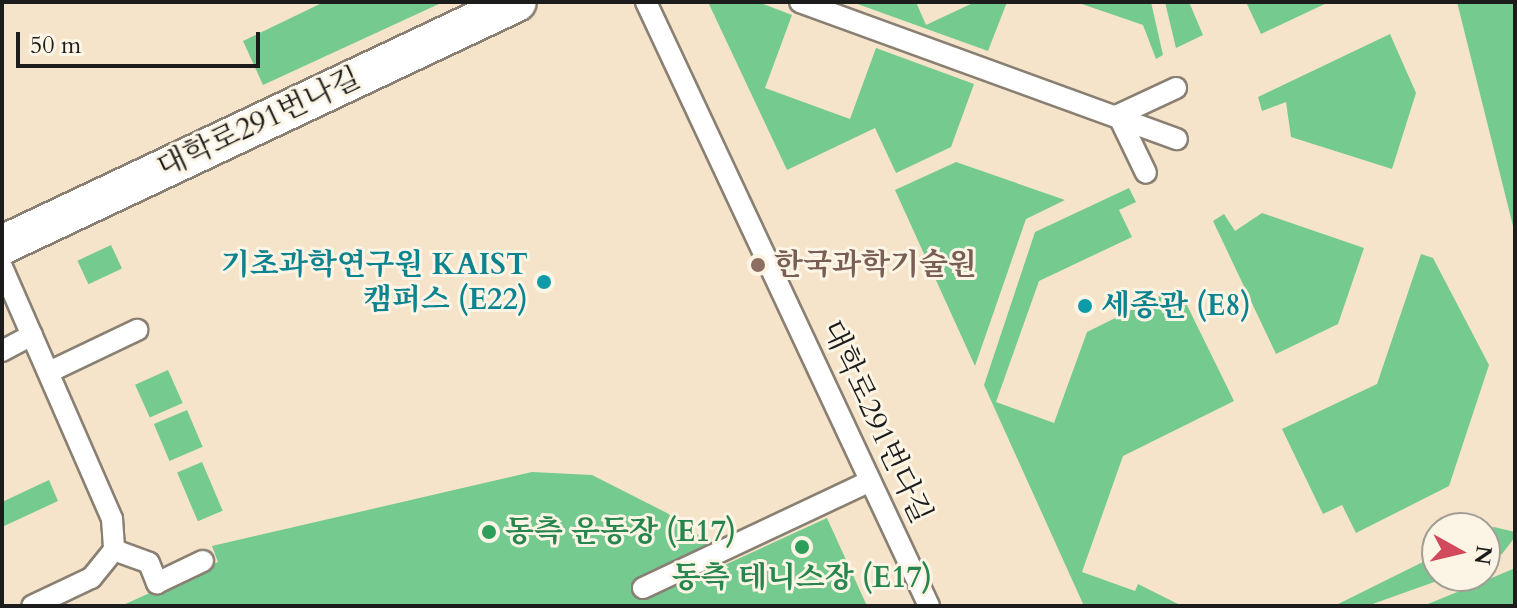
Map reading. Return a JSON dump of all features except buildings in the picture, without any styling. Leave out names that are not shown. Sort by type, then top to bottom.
[{"type":"street","name":"대학로291번나길","points":[[2,245],[517,2]]},
{"type":"lane","name":"대학로291번다길","points":[[646,2],[929,606]]},
{"type":"lane","points":[[800,2],[1118,115],[1177,139]]},
{"type":"lane","points":[[1118,115],[1176,88]]},
{"type":"lane","points":[[1118,115],[1146,173]]},
{"type":"lane","points":[[2,267],[112,519],[114,550],[91,578],[32,606]]},
{"type":"lane","points":[[49,372],[137,330]]},
{"type":"lane","points":[[2,351],[32,335]]},
{"type":"lane","points":[[643,588],[870,481]]},
{"type":"lane","points":[[114,550],[149,563],[157,583],[203,561]]},
{"type":"green space","points":[[324,2],[441,3],[263,85],[243,41]]},
{"type":"green space","points":[[708,2],[758,2],[792,15],[765,88],[850,119],[876,48],[974,84],[951,147],[896,173],[875,128],[787,170]]},
{"type":"green space","points":[[852,2],[916,2],[926,25],[975,2],[1007,2],[988,51]]},
{"type":"green space","points":[[1076,2],[1151,2],[1163,55],[1156,59],[1143,25]]},
{"type":"green space","points":[[1165,2],[1189,2],[1203,35],[1176,48]]},
{"type":"green space","points":[[1246,2],[1329,2],[1261,34]]},
{"type":"green space","points":[[1457,2],[1515,2],[1515,234]]},
{"type":"green space","points":[[1390,34],[1416,93],[1392,169],[1291,137],[1286,102],[1262,111],[1258,97]]},
{"type":"green space","points":[[956,162],[1065,200],[1026,219],[975,366],[895,190]]},
{"type":"green space","points":[[1129,188],[1136,202],[1119,210],[1132,237],[1039,281],[996,402],[1054,423],[1087,332],[1178,287],[1234,401],[1123,456],[1082,572],[1135,591],[1138,584],[1182,606],[1084,606],[984,385],[1035,232]]},
{"type":"green space","points":[[1262,213],[1364,248],[1338,324],[1276,354],[1213,221],[1224,214],[1235,231]]},
{"type":"green space","points":[[111,245],[122,269],[88,284],[77,261]]},
{"type":"green space","points":[[1421,254],[1433,258],[1489,365],[1449,486],[1356,533],[1342,505],[1323,514],[1282,429],[1377,384]]},
{"type":"green space","points":[[168,370],[183,403],[150,418],[135,385]]},
{"type":"green space","points":[[187,410],[203,447],[169,461],[154,424]]},
{"type":"green space","points":[[202,462],[223,511],[198,521],[177,473]]},
{"type":"green space","name":"동측 운동장 (E17)","points":[[532,472],[592,475],[667,513],[704,539],[718,568],[827,518],[867,606],[121,606],[218,562],[212,546]]},
{"type":"green space","points":[[49,480],[58,501],[2,527],[2,502]]},
{"type":"green space","points":[[1501,529],[1515,532],[1515,537],[1502,554]]},
{"type":"green space","points":[[1421,563],[1421,587],[1367,606],[1334,606]]},
{"type":"green space","points":[[1515,568],[1515,606],[1423,606],[1457,592],[1501,592],[1501,574]]},
{"type":"place","name":"한국과학기술원","points":[[758,265]]},
{"type":"place","name":"기초과학연구원 KAIST 캠퍼스 (E22)","points":[[544,282]]},
{"type":"place","name":"세종관 (E8)","points":[[1085,306]]},
{"type":"place","name":"동측 운동장 (E17)","points":[[489,532]]},
{"type":"place","name":"동측 테니스장 (E17)","points":[[802,547]]}]
